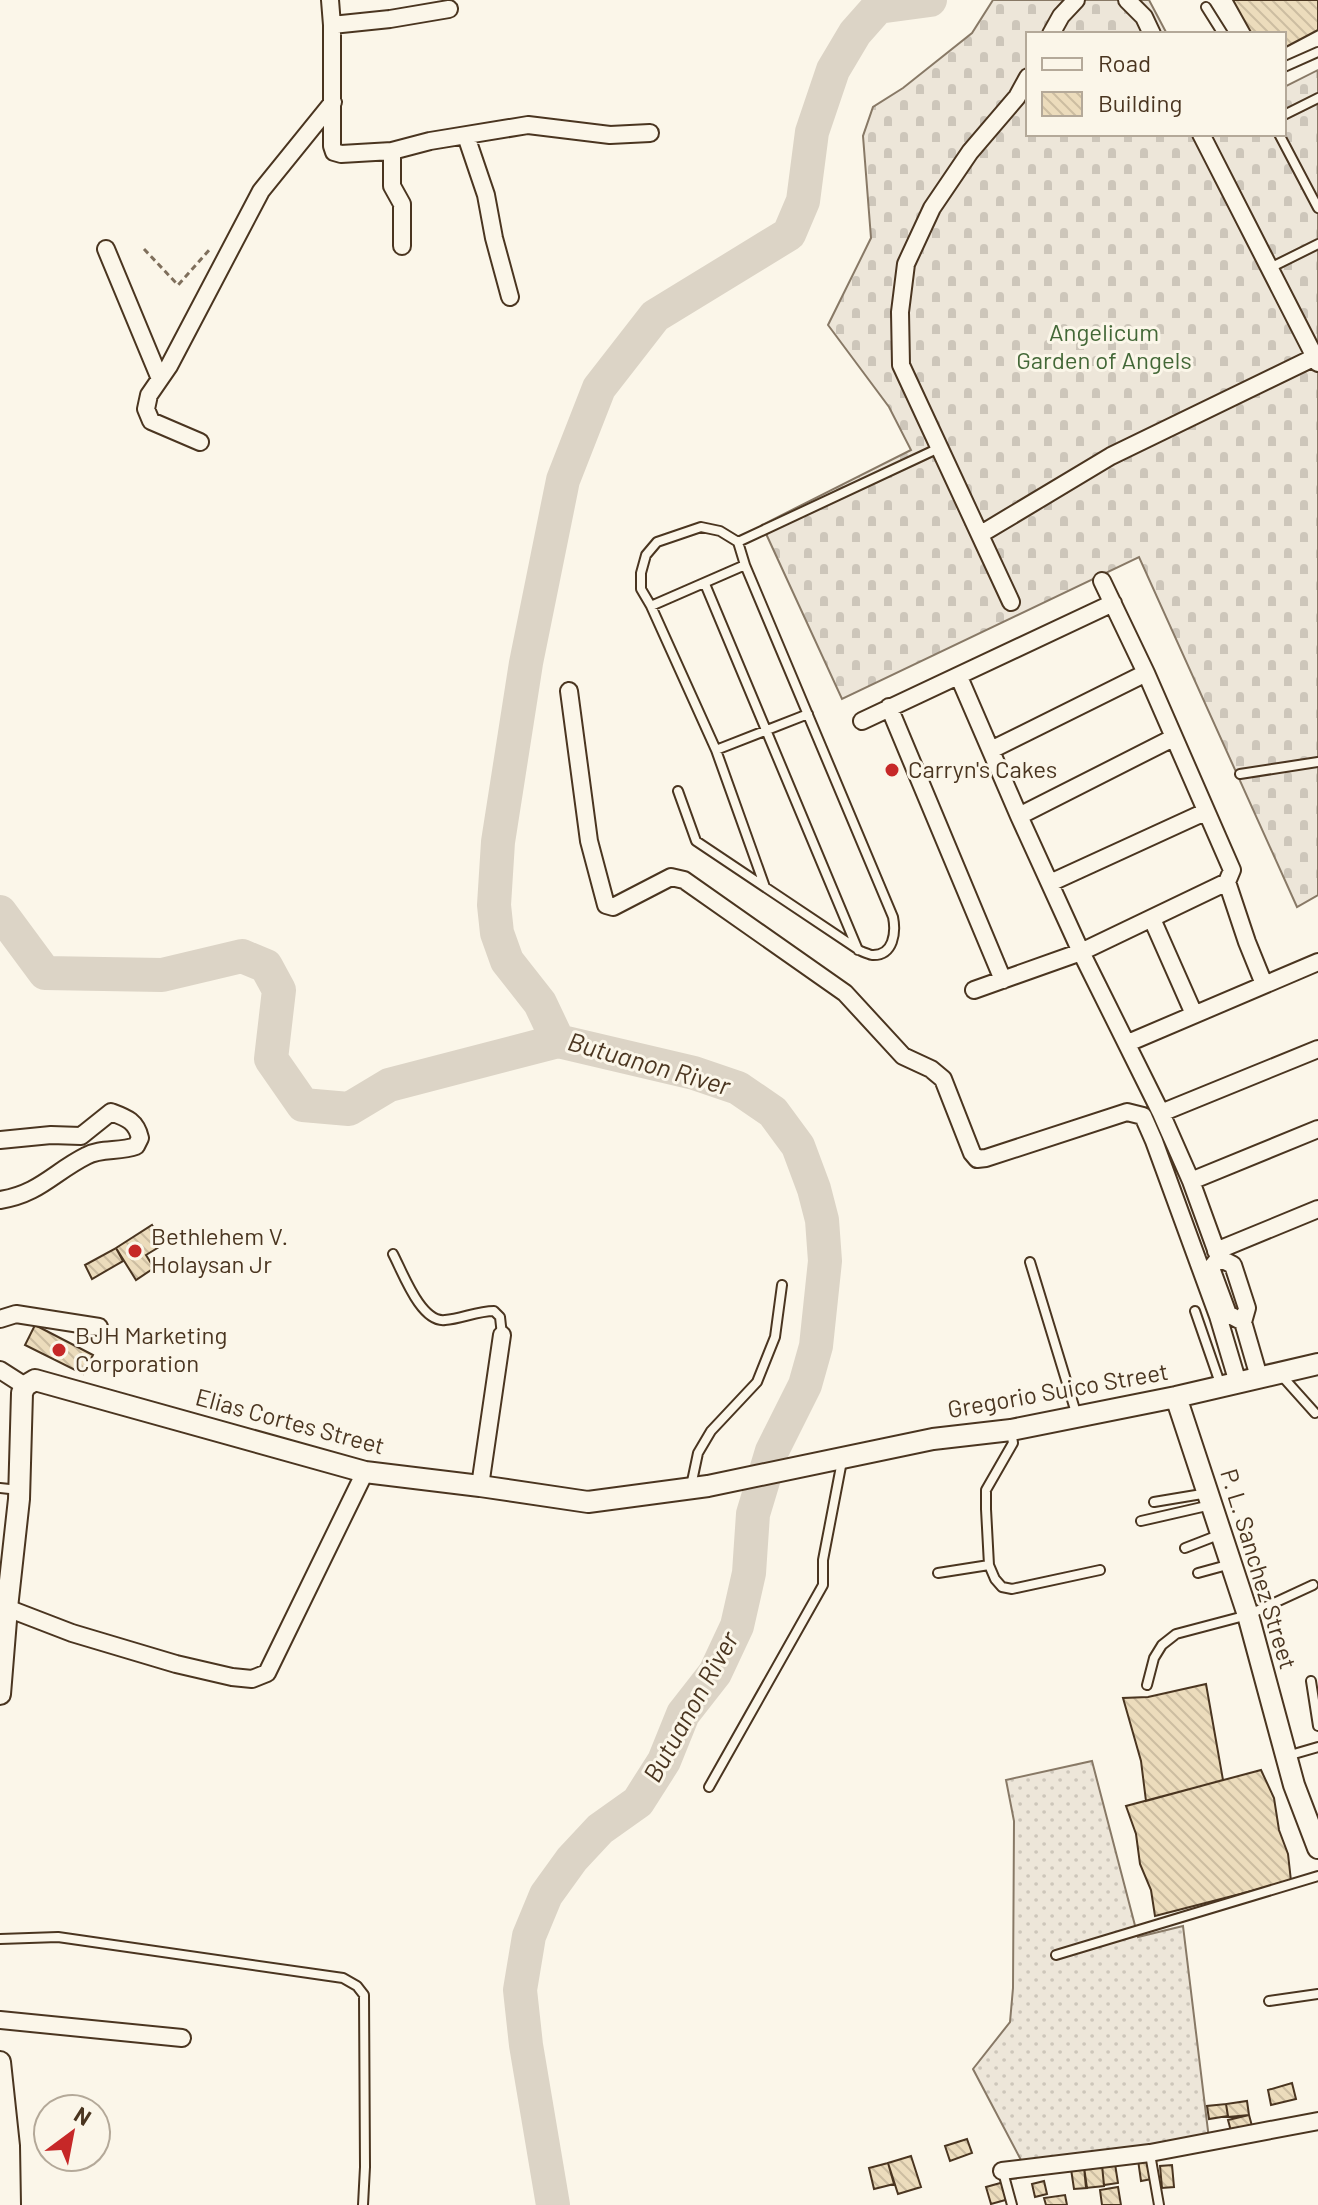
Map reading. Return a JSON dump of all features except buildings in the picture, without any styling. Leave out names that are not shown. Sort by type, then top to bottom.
[{"type":"street","points":[[330,0],[334,152],[392,151],[430,141],[528,125],[610,135],[650,133]]},
{"type":"street","points":[[1052,32],[1061,16],[1076,0]]},
{"type":"street","points":[[1127,0],[1144,17],[1151,32]]},
{"type":"street","points":[[332,25],[449,9]]},
{"type":"street","points":[[1011,602],[901,365],[900,312],[906,264],[932,208],[970,152],[1017,97],[1026,81]]},
{"type":"street","points":[[200,442],[151,421],[146,409],[149,395],[169,366],[261,191],[333,102]]},
{"type":"street","points":[[466,136],[486,195],[510,297]]},
{"type":"street","points":[[981,534],[1111,456],[1316,360],[1202,136]]},
{"type":"street","points":[[392,151],[392,186],[402,204],[402,246]]},
{"type":"street","points":[[106,249],[160,379]]},
{"type":"street","points":[[1102,581],[1232,870],[1227,882],[1264,984]]},
{"type":"street","points":[[862,721],[1113,603]]},
{"type":"street","points":[[991,750],[1146,673]]},
{"type":"street","points":[[959,677],[1081,952],[1161,1113],[1191,1181],[1217,1254]]},
{"type":"street","points":[[569,691],[589,841],[606,905],[613,907],[671,877],[684,880],[845,993],[903,1056],[937,1073],[943,1079],[977,1159],[1127,1112],[1143,1116],[1218,1316],[1229,1385]]},
{"type":"street","points":[[889,707],[1003,980]]},
{"type":"street","points":[[1019,816],[1173,738]]},
{"type":"street","points":[[1050,883],[1205,812]]},
{"type":"street","points":[[974,990],[1081,952],[1227,882]]},
{"type":"street","points":[[1152,919],[1194,1014]]},
{"type":"street","points":[[1128,1043],[1318,962]]},
{"type":"street","points":[[1161,1113],[1318,1049]]},
{"type":"street","points":[[0,1140],[51,1135],[81,1136],[111,1112],[130,1119],[140,1138],[136,1146],[125,1150],[88,1154],[45,1184],[11,1199],[0,1200]]},
{"type":"street","points":[[1191,1181],[1318,1129]]},
{"type":"street","points":[[81,1136],[88,1154]]},
{"type":"street","points":[[1269,1375],[1243,1322],[1228,1314],[1211,1268],[1217,1254],[1318,1209]]},
{"type":"street","points":[[0,1319],[16,1314],[99,1327]]},
{"type":"street","points":[[480,1486],[502,1335]]},
{"type":"street","name":"Gregorio Suico Street","points":[[806,1465],[933,1439],[1011,1430],[1077,1417],[1318,1364]]},
{"type":"street","points":[[0,1370],[25,1386],[10,1489],[7,1608],[0,1694]]},
{"type":"street","name":"Elias Cortes Street","points":[[25,1386],[35,1380],[365,1472],[588,1502],[699,1488],[806,1465]]},
{"type":"street","name":"P. L. Sanchez Street","points":[[1176,1397],[1248,1615],[1287,1756],[1308,1808],[1318,1848]]},
{"type":"street","points":[[7,1608],[72,1633],[176,1664],[232,1677],[252,1679],[260,1676],[267,1673],[284,1643],[365,1472]]},
{"type":"street","points":[[0,2020],[182,2038]]},
{"type":"street","points":[[0,2062],[9,2146],[10,2205]]},
{"type":"street","points":[[1002,2171],[1150,2153],[1318,2121]]},
{"type":"lane","points":[[1206,7],[1222,32]]},
{"type":"lane","points":[[1286,66],[1318,52]]},
{"type":"lane","points":[[1286,114],[1318,98]]},
{"type":"lane","points":[[1280,136],[1318,208]]},
{"type":"lane","points":[[1269,269],[1318,244]]},
{"type":"lane","points":[[738,542],[940,447]]},
{"type":"lane","points":[[678,791],[696,841],[859,950],[872,955],[882,953],[893,943],[896,930],[893,917],[738,542],[720,531],[701,527],[657,542],[646,555],[641,589],[716,750],[765,887]]},
{"type":"lane","points":[[651,606],[745,565]]},
{"type":"lane","points":[[705,584],[859,950]]},
{"type":"lane","points":[[716,750],[808,714]]},
{"type":"lane","points":[[1240,774],[1318,762]]},
{"type":"lane","points":[[393,1254],[417,1301],[430,1317],[443,1321],[494,1311],[500,1317],[502,1335]]},
{"type":"lane","points":[[1030,1262],[1077,1417]]},
{"type":"lane","points":[[699,1488],[698,1453],[711,1431],[757,1382],[775,1337],[782,1285]]},
{"type":"lane","points":[[1195,1311],[1229,1385]]},
{"type":"lane","points":[[1269,1375],[1315,1413]]},
{"type":"lane","points":[[1011,1430],[1013,1443],[986,1490],[989,1565],[995,1579],[1002,1587],[1012,1589],[1100,1570]]},
{"type":"lane","points":[[709,1787],[823,1585],[823,1560],[843,1457]]},
{"type":"lane","points":[[1154,1502],[1210,1499]]},
{"type":"lane","points":[[1141,1521],[1210,1499]]},
{"type":"lane","points":[[1185,1548],[1221,1534]]},
{"type":"lane","points":[[1198,1573],[1231,1564]]},
{"type":"lane","points":[[938,1573],[989,1565]]},
{"type":"lane","points":[[1147,1685],[1154,1658],[1167,1640],[1176,1634],[1248,1615],[1313,1585]]},
{"type":"lane","points":[[1311,1681],[1318,1726]]},
{"type":"lane","points":[[1287,1756],[1318,1747]]},
{"type":"lane","points":[[1056,1955],[1318,1876]]},
{"type":"lane","points":[[0,1939],[58,1937],[343,1978],[357,1986],[364,1995],[363,2205]]},
{"type":"lane","points":[[1269,2001],[1318,1994]]},
{"type":"lane","points":[[1150,2153],[1159,2205]]},
{"type":"lane","points":[[1002,2171],[1012,2205]]},
{"type":"path","points":[[144,249],[178,285],[219,238]]},
{"type":"green space","name":"Angelicum Garden of Angels","points":[[993,0],[1149,0],[1166,32],[1026,32],[1026,136],[1286,136],[1286,86],[1318,70],[1318,895],[1297,907],[1139,557],[842,699],[762,525],[911,450],[889,407],[828,325],[871,238],[863,136],[873,107],[903,88],[972,33]]},
{"type":"green space","points":[[1092,1761],[1138,1937],[1183,1926],[1209,2139],[1022,2162],[973,2069],[1010,2022],[1014,1821],[1006,1780]]},
{"type":"waterway","name":"Butuanon River","points":[[553,2205],[526,2045],[520,1990],[529,1936],[546,1895],[572,1859],[600,1829],[638,1802],[664,1761],[683,1714],[715,1673],[737,1626],[749,1573],[753,1514],[772,1451],[805,1385],[816,1346],[825,1261],[822,1220],[814,1189],[798,1146],[773,1112],[738,1088],[694,1073],[558,1041],[540,1003],[507,961],[497,933],[494,905],[498,842],[526,663],[563,480],[599,388],[655,316],[789,234],[803,201],[812,132],[833,70],[855,33],[878,7],[930,0]]},
{"type":"waterway","points":[[0,912],[45,973],[162,975],[242,956],[266,966],[279,990],[271,1059],[303,1105],[349,1109],[389,1085],[558,1041]]},
{"type":"place","name":"Carryn's Cakes","points":[[892,770]]},
{"type":"place","name":"Bethlehem V. Holaysan Jr","points":[[135,1251]]},
{"type":"place","name":"BJH Marketing Corporation","points":[[59,1350]]}]
